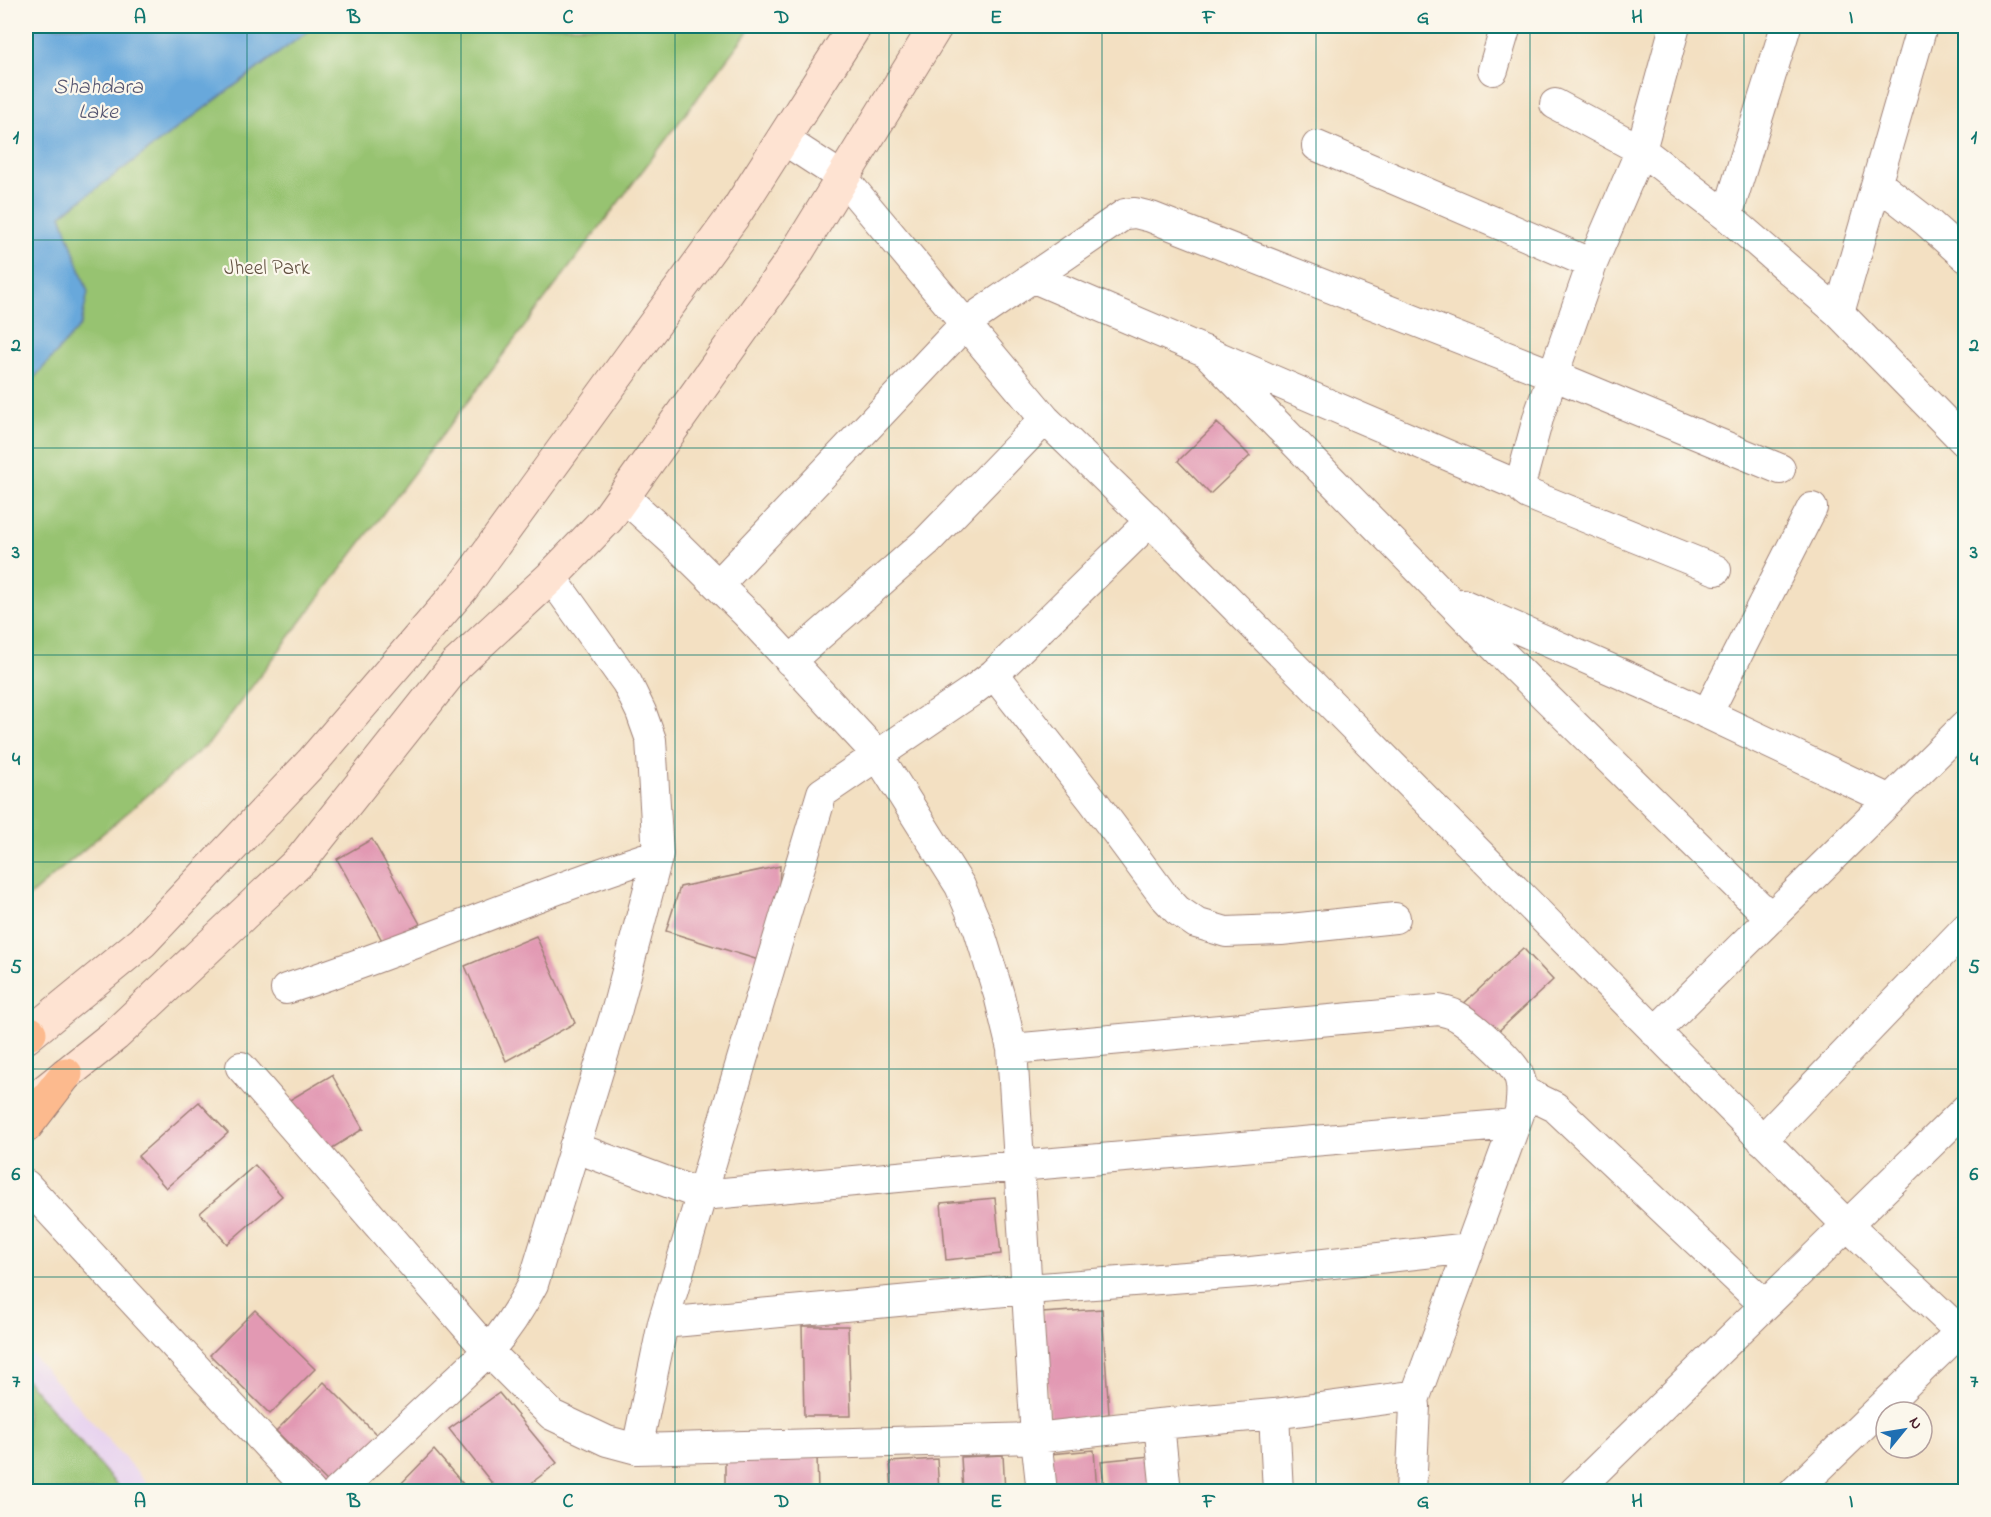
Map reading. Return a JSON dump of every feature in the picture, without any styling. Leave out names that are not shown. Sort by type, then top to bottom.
[{"type":"main road","points":[[27,1035],[142,942],[313,761],[463,587],[737,211],[855,26]]},
{"type":"main road","points":[[26,1107],[115,1035],[301,860],[456,665],[551,577],[608,518],[792,260],[936,26]]},
{"type":"main road","points":[[26,1126],[66,1074]]},
{"type":"street","points":[[1493,70],[1506,26]]},
{"type":"street","points":[[1522,487],[1521,481],[1527,459],[1553,375],[1592,264],[1641,150],[1675,26]]},
{"type":"street","points":[[1727,216],[1786,26]]},
{"type":"street","points":[[1839,313],[1922,26]]},
{"type":"street","points":[[1555,104],[1641,150],[1727,216],[1839,313],[1965,444]]},
{"type":"street","points":[[783,139],[843,178],[1045,419],[1150,521],[1846,1224],[1963,1331],[1794,1491]]},
{"type":"street","points":[[1317,146],[1592,264]]},
{"type":"street","points":[[1877,183],[1927,222],[1965,257]]},
{"type":"street","points":[[718,585],[966,323],[1034,278],[1113,220],[1125,214],[1136,213],[1553,375],[1780,469]]},
{"type":"street","points":[[1034,278],[1522,487],[1528,494],[1716,570]]},
{"type":"street","points":[[1205,351],[1447,598],[1771,918]]},
{"type":"street","points":[[790,661],[926,542],[1045,419]]},
{"type":"street","points":[[623,496],[718,585],[877,754],[960,886],[979,930],[1009,1030],[1012,1049],[1041,1491]]},
{"type":"street","points":[[1707,714],[1812,508]]},
{"type":"street","points":[[637,1449],[663,1323],[822,793],[994,674],[1150,521]]},
{"type":"street","points":[[337,1491],[488,1351],[503,1334],[533,1284],[617,1009],[658,854],[651,740],[641,712],[627,683],[551,577]]},
{"type":"street","points":[[1447,598],[1642,683],[1890,800]]},
{"type":"street","points":[[994,674],[1163,895],[1177,910],[1196,923],[1226,932],[1281,930],[1395,918]]},
{"type":"street","points":[[1655,1032],[1965,725]]},
{"type":"street","points":[[286,989],[418,944],[597,873],[658,854]]},
{"type":"street","points":[[1762,1140],[1965,928]]},
{"type":"street","points":[[1012,1049],[1439,1010],[1452,1014],[1467,1023],[1512,1064],[1519,1076],[1522,1091],[1520,1111],[1414,1400],[1411,1491]]},
{"type":"street","points":[[241,1067],[488,1351],[552,1415],[607,1441],[637,1449],[1036,1438],[1274,1414],[1403,1397],[1414,1400]]},
{"type":"street","points":[[1522,1091],[1555,1107],[1765,1305]]},
{"type":"street","points":[[1574,1491],[1965,1109]]},
{"type":"street","points":[[574,1147],[702,1195],[1514,1124]]},
{"type":"street","points":[[26,1185],[311,1491]]},
{"type":"street","points":[[663,1323],[1028,1289],[1251,1272],[1470,1248]]},
{"type":"street","points":[[1274,1414],[1278,1491]]},
{"type":"street","points":[[1159,1424],[1166,1491]]},
{"type":"shaded area","points":[[26,1348],[154,1491],[26,1491]]},
{"type":"green space","name":"Jheel Park","points":[[26,26],[752,26],[210,742],[26,899]]},
{"type":"green space","points":[[26,1379],[122,1491],[26,1491]]},
{"type":"water","name":"Shahdara Lake","points":[[26,26],[315,26],[61,215],[88,292],[81,325],[26,387]]},
{"type":"building","points":[[1217,423],[1250,456],[1210,494],[1178,461]]},
{"type":"building","points":[[372,839],[420,924],[384,944],[337,859]]},
{"type":"building","points":[[780,866],[778,917],[765,962],[666,931],[680,887]]},
{"type":"building","points":[[536,936],[575,1023],[506,1061],[465,966]]},
{"type":"building","points":[[1523,948],[1553,980],[1489,1040],[1459,1008]]},
{"type":"building","points":[[332,1075],[363,1129],[321,1155],[288,1101]]},
{"type":"building","points":[[199,1102],[228,1133],[166,1188],[138,1156]]},
{"type":"building","points":[[255,1165],[282,1196],[227,1244],[200,1213]]},
{"type":"building","points":[[995,1198],[1001,1254],[946,1260],[941,1203]]},
{"type":"building","points":[[1102,1309],[1109,1414],[1050,1423],[1042,1313]]},
{"type":"building","points":[[255,1310],[315,1369],[270,1414],[210,1355]]},
{"type":"building","points":[[802,1326],[848,1326],[851,1416],[804,1416]]},
{"type":"building","points":[[324,1382],[384,1442],[337,1491],[276,1431]]},
{"type":"building","points":[[499,1393],[557,1463],[520,1492],[499,1492],[449,1429]]},
{"type":"building","points":[[434,1450],[470,1492],[393,1492]]},
{"type":"building","points":[[1094,1450],[1097,1492],[1053,1492],[1050,1454]]},
{"type":"building","points":[[1003,1455],[1005,1492],[963,1492],[961,1457]]},
{"type":"building","points":[[817,1456],[818,1492],[725,1492],[725,1457]]},
{"type":"building","points":[[1150,1456],[1154,1492],[1105,1492],[1101,1461]]},
{"type":"building","points":[[937,1459],[939,1492],[892,1492],[890,1462]]}]
